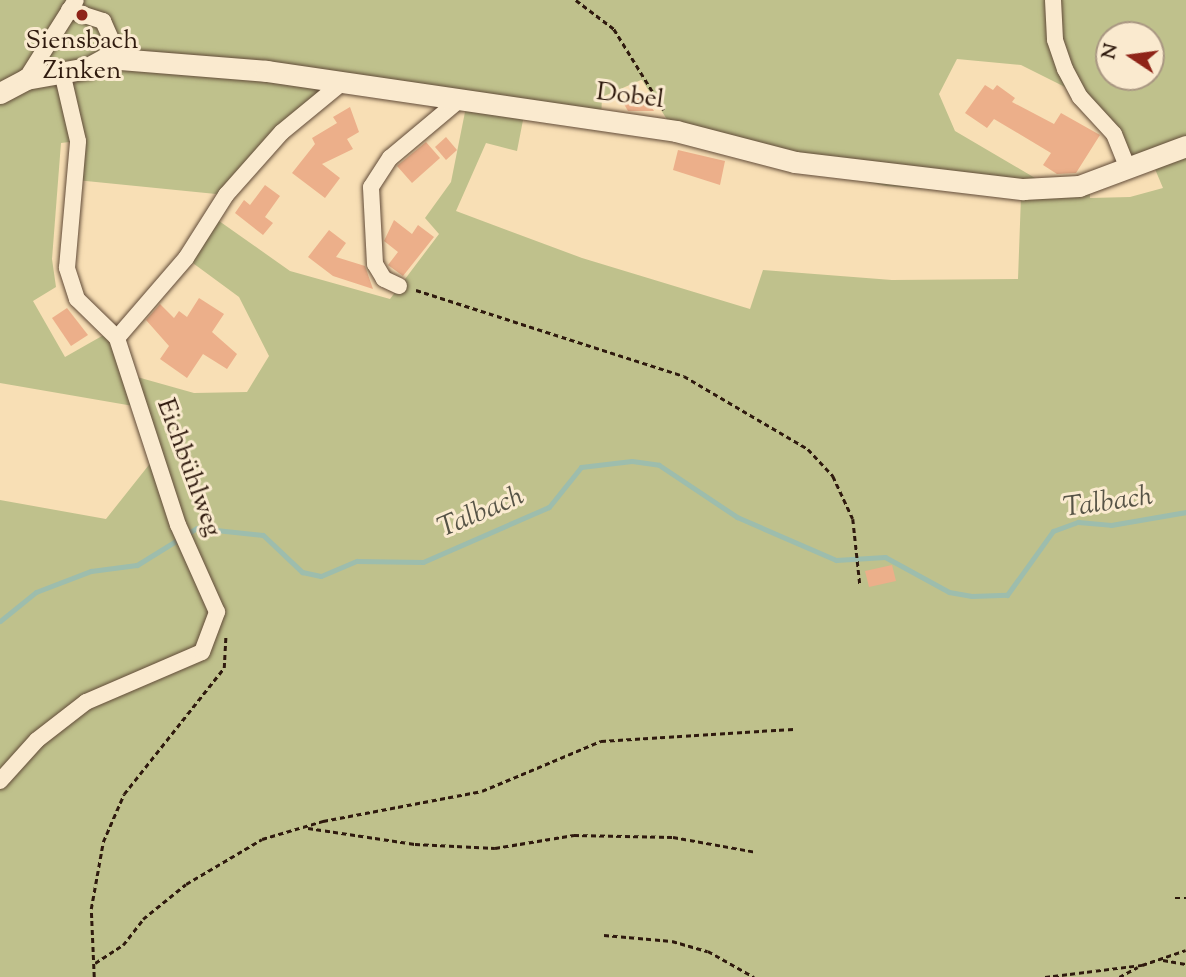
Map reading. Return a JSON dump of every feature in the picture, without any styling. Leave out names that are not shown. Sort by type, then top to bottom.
[{"type":"street","points":[[1053,0],[1055,40],[1065,69],[1080,97],[1114,134],[1127,167]]},
{"type":"street","points":[[26,79],[72,5],[103,21],[113,43],[106,58]]},
{"type":"street","name":"Dobel","points":[[0,93],[26,79],[62,72],[106,58],[266,71],[338,86],[677,131],[795,162],[1023,189],[1079,186],[1186,146]]},
{"type":"street","name":"Eichbühlweg","points":[[62,72],[78,141],[67,268],[77,299],[117,338],[178,525],[217,612]]},
{"type":"street","points":[[117,338],[186,258],[226,195],[282,132],[338,86]]},
{"type":"street","points":[[399,286],[384,279],[375,264],[371,187],[390,158],[458,102]]},
{"type":"street","points":[[0,781],[37,740],[86,702],[202,652],[217,612]]},
{"type":"path","points":[[576,0],[614,29],[677,131]]},
{"type":"path","points":[[399,286],[702,384],[824,463],[853,519],[860,585]]},
{"type":"path","points":[[94,977],[91,909],[103,842],[124,794],[224,668],[227,637],[217,612]]},
{"type":"path","points":[[95,964],[123,945],[143,919],[186,884],[262,839],[482,790],[601,741],[794,729]]},
{"type":"path","points":[[306,828],[415,845],[495,848],[575,835],[673,837],[756,852]]},
{"type":"path","points":[[1175,898],[1186,898]]},
{"type":"path","points":[[604,935],[696,948],[754,977]]},
{"type":"path","points":[[1119,977],[1142,965],[1186,950]]},
{"type":"path","points":[[1160,959],[1186,964]]},
{"type":"path","points":[[1045,977],[1142,965]]},
{"type":"green space","points":[[0,0],[1186,0],[1186,977],[0,977],[0,500],[106,519],[156,456],[139,407],[0,383]],"holes":[[[957,59],[1021,65],[1089,99],[1135,169],[1152,162],[1163,188],[1130,197],[1090,198],[1089,182],[1052,188],[955,131],[939,94]],[[642,80],[673,129],[601,120],[602,97]],[[338,86],[467,102],[451,182],[425,218],[439,234],[390,299],[290,271],[212,216],[186,258],[239,297],[269,356],[247,392],[194,393],[130,375],[109,332],[65,357],[33,301],[56,287],[52,259],[61,143],[77,141],[76,180],[226,195]],[[524,115],[660,136],[886,186],[1021,196],[1018,279],[892,280],[763,270],[750,309],[582,258],[456,211],[486,143],[517,151]]]},
{"type":"building","points":[[985,85],[993,90],[997,85],[1015,98],[1012,102],[1054,124],[1061,113],[1100,135],[1076,173],[1057,174],[1043,165],[1051,153],[994,119],[987,128],[965,113]]},
{"type":"building","points":[[638,94],[645,97],[654,111],[628,111],[624,104]]},
{"type":"building","points":[[350,107],[359,132],[347,139],[353,149],[322,164],[340,178],[325,198],[292,173],[315,144],[312,138],[337,123],[333,117]]},
{"type":"building","points":[[446,137],[457,150],[446,160],[435,147]]},
{"type":"building","points":[[426,142],[440,158],[412,183],[397,166]]},
{"type":"building","points":[[678,150],[725,161],[720,185],[673,170]]},
{"type":"building","points":[[265,185],[280,196],[265,217],[273,223],[263,235],[235,213],[244,200],[250,205]]},
{"type":"building","points":[[394,220],[412,234],[418,225],[434,237],[403,276],[388,265],[398,252],[384,241]]},
{"type":"building","points":[[329,230],[346,243],[336,257],[365,266],[373,289],[333,276],[308,257]]},
{"type":"building","points":[[199,298],[224,314],[212,332],[237,354],[227,369],[203,354],[187,378],[160,359],[169,346],[146,320],[160,304],[174,318],[179,311],[187,317]]},
{"type":"building","points":[[67,308],[88,335],[71,346],[52,318]]},
{"type":"building","points":[[892,565],[896,581],[869,587],[865,571]]},
{"type":"waterway","name":"Talbach","points":[[0,621],[36,592],[91,571],[137,565],[197,528],[263,535],[302,572],[321,576],[357,561],[423,562],[549,507],[581,467],[632,461],[659,465],[737,517],[836,560],[885,557],[949,592],[972,596],[1007,595],[1053,531],[1078,522],[1111,525],[1186,512]]},
{"type":"place","name":"Siensbach Zinken","points":[[82,15]]}]
